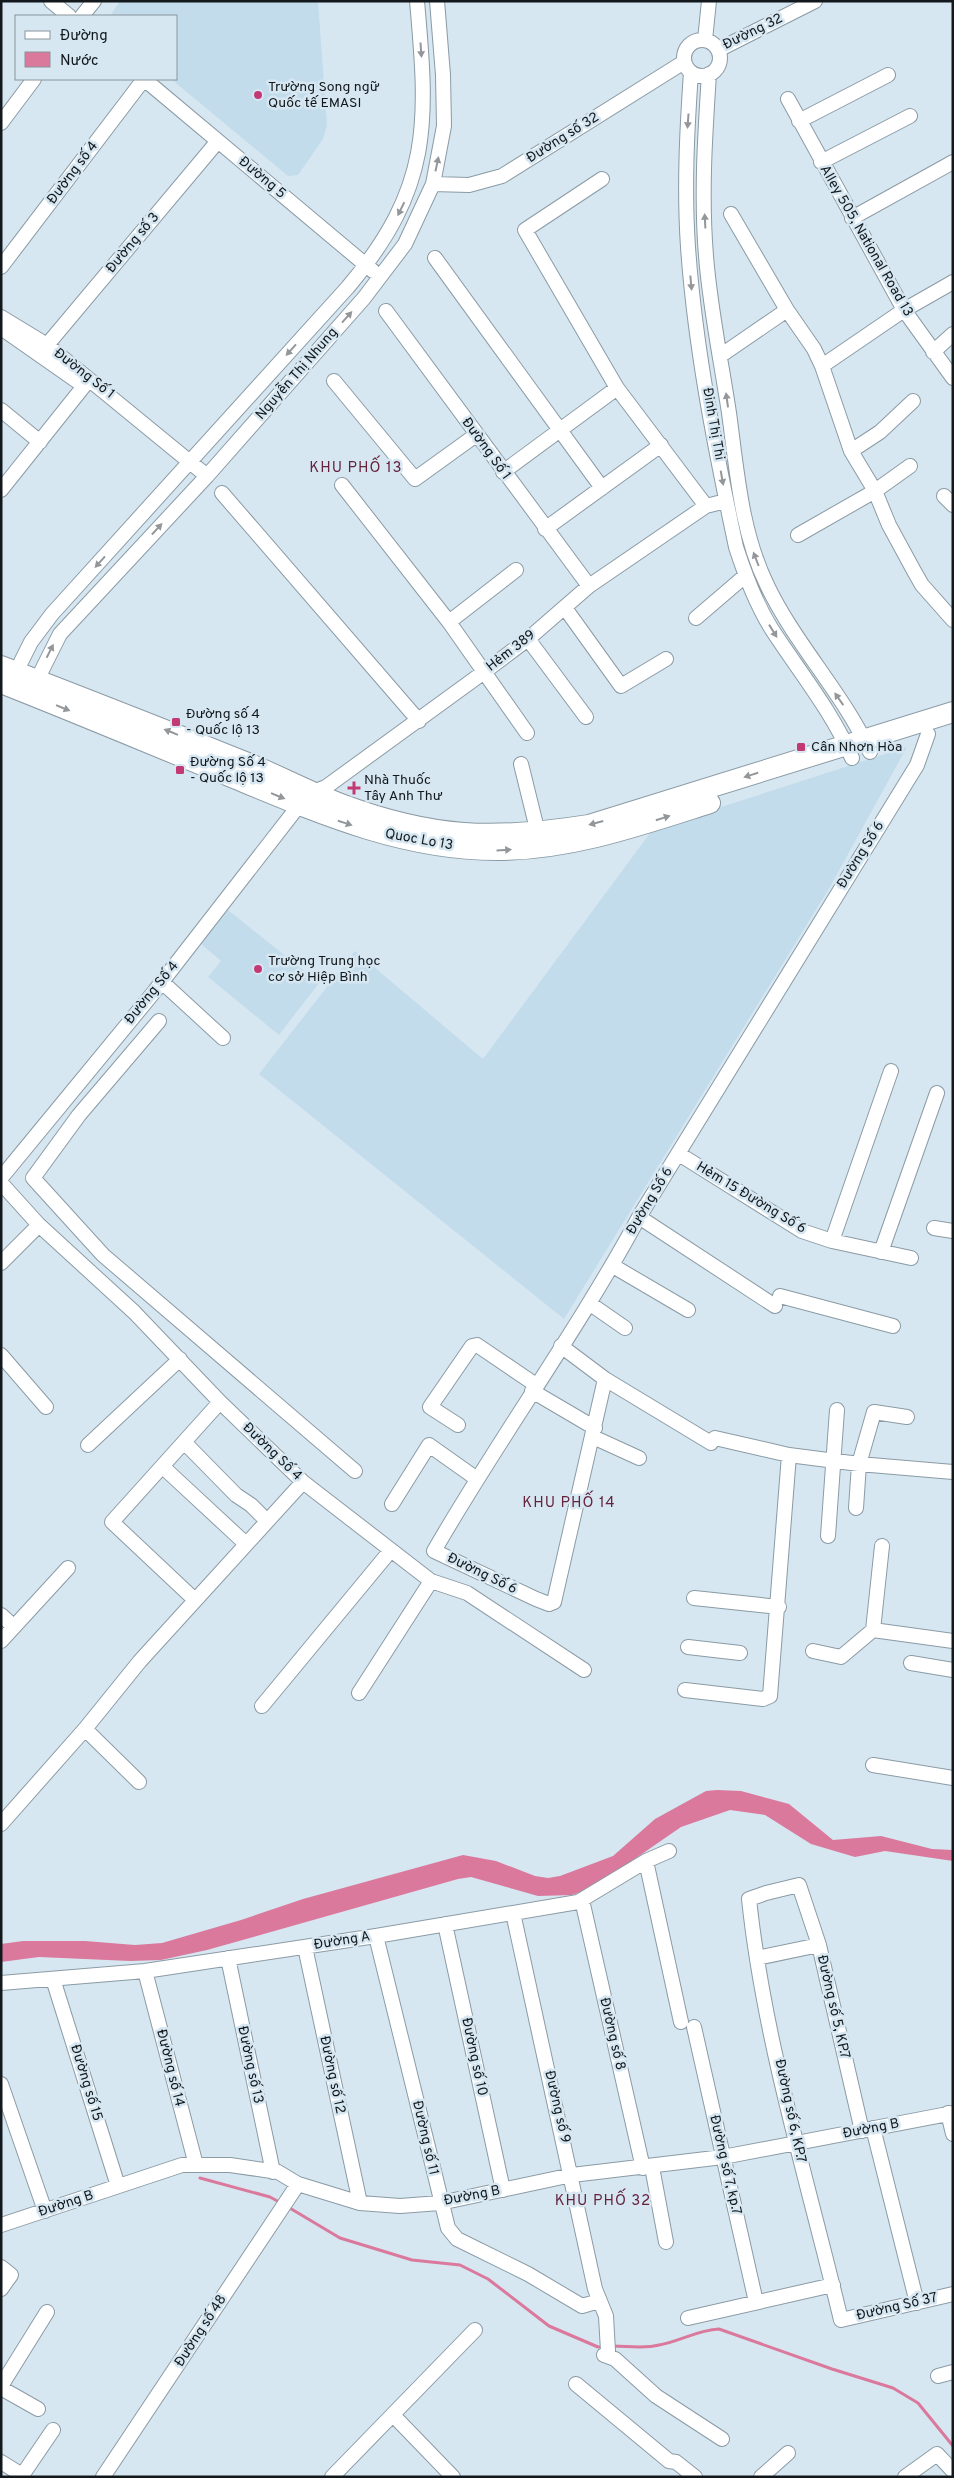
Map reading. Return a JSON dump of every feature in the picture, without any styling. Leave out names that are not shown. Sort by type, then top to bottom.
[{"type":"highway","name":"Quoc Lo 13","points":[[7,677],[306,798],[341,804],[417,827],[475,835],[538,833],[589,825],[858,749],[928,734],[953,726]]},
{"type":"highway","name":"Quoc Lo 13","points":[[306,798],[336,820],[412,842],[497,850],[541,848],[594,838],[629,828],[858,749],[953,712]]},
{"type":"street","points":[[51,1],[68,15]]},
{"type":"street","points":[[83,15],[94,1]]},
{"type":"street","name":"Nguyễn Thị Nhung","points":[[7,677],[52,614],[191,462],[366,265],[388,235],[407,197],[420,147],[424,120],[424,86],[417,1]]},
{"type":"street","name":"Nguyễn Thị Nhung","points":[[33,687],[60,634],[207,476],[381,278],[409,238],[433,184],[444,126],[445,100],[437,1]]},
{"type":"street","points":[[704,40],[709,1]]},
{"type":"street","name":"Đường 32","points":[[718,50],[815,1]]},
{"type":"street","points":[[704,40],[718,50],[720,61],[718,66],[703,76],[688,67],[684,56],[689,45],[693,42],[704,40]]},
{"type":"street","name":"Đường số 32","points":[[433,184],[469,185],[502,176],[688,67]]},
{"type":"street","name":"Đinh Thị Thi","points":[[688,67],[685,162],[688,246],[694,307],[726,501],[736,547],[745,576],[770,626],[858,749]]},
{"type":"street","name":"Đinh Thị Thi","points":[[708,74],[704,149],[706,256],[742,499],[755,556],[781,611],[858,749]]},
{"type":"street","points":[[799,121],[888,75]]},
{"type":"street","points":[[1,123],[33,80]]},
{"type":"street","name":"Đường số 4","points":[[1,267],[143,80]]},
{"type":"street","name":"Đường 5","points":[[145,80],[381,278]]},
{"type":"street","name":"Alley 505, National Road 13","points":[[788,99],[904,310],[953,378]]},
{"type":"street","points":[[821,162],[910,116]]},
{"type":"street","name":"Đường số 3","points":[[47,345],[218,141]]},
{"type":"street","points":[[852,218],[953,162]]},
{"type":"street","points":[[602,179],[525,230],[617,388],[706,506],[726,501]]},
{"type":"street","points":[[731,214],[822,366],[851,451],[875,491],[889,525],[922,585],[953,620]]},
{"type":"street","points":[[435,258],[602,488]]},
{"type":"street","points":[[822,366],[904,310],[953,282]]},
{"type":"street","points":[[720,356],[787,310]]},
{"type":"street","name":"Đường Số 1","points":[[386,311],[545,529],[589,586]]},
{"type":"street","name":"Đường Số 1","points":[[1,317],[47,345],[207,476]]},
{"type":"street","points":[[1,328],[84,386],[1,490]]},
{"type":"street","points":[[933,352],[953,334]]},
{"type":"street","points":[[334,381],[415,479],[476,435]]},
{"type":"street","points":[[503,472],[617,388]]},
{"type":"street","points":[[851,451],[880,432],[914,402]]},
{"type":"street","points":[[1,410],[40,442]]},
{"type":"street","points":[[545,529],[661,445]]},
{"type":"street","points":[[798,535],[875,491],[910,466]]},
{"type":"street","points":[[342,485],[449,622],[527,733]]},
{"type":"street","points":[[222,493],[419,721]]},
{"type":"street","name":"Hẻm 389","points":[[306,798],[326,787],[419,721],[528,639],[589,586],[706,506]]},
{"type":"street","points":[[449,622],[516,570]]},
{"type":"street","points":[[696,618],[745,576]]},
{"type":"street","points":[[565,608],[621,686],[666,659]]},
{"type":"street","points":[[528,639],[586,717]]},
{"type":"street","name":"Đường Số 6","points":[[594,1432],[554,1602],[549,1604],[536,1600],[434,1551],[534,1388],[613,1266],[639,1217],[680,1154],[720,1084],[917,765],[928,734]]},
{"type":"street","points":[[521,764],[538,833]]},
{"type":"street","name":"Đường Số 4","points":[[1,1178],[162,982],[306,798]]},
{"type":"street","points":[[162,982],[223,1038]]},
{"type":"street","points":[[159,1021],[79,1115],[33,1178],[103,1255],[355,1471]]},
{"type":"street","points":[[832,1241],[891,1071]]},
{"type":"street","points":[[881,1252],[937,1093]]},
{"type":"street","points":[[65,1100],[79,1115]]},
{"type":"street","name":"Hẻm 15 Đường Số 6","points":[[680,1154],[802,1231],[832,1241],[911,1258]]},
{"type":"street","name":"Đường Số 4","points":[[1,1183],[39,1225],[134,1312],[220,1402],[303,1482],[431,1581],[467,1593],[584,1670]]},
{"type":"street","points":[[639,1217],[778,1301],[893,1326]]},
{"type":"street","points":[[1,1263],[39,1225]]},
{"type":"street","points":[[934,1228],[953,1231]]},
{"type":"street","points":[[613,1266],[688,1310]]},
{"type":"street","points":[[589,1303],[625,1328]]},
{"type":"street","points":[[458,1425],[430,1407],[472,1346],[477,1345],[594,1432],[639,1458]]},
{"type":"street","points":[[561,1346],[605,1379],[713,1440],[789,1455],[859,1464],[953,1472]]},
{"type":"street","points":[[1,1355],[46,1407]]},
{"type":"street","points":[[88,1445],[180,1359]]},
{"type":"street","points":[[594,1432],[605,1379]]},
{"type":"street","points":[[195,1600],[112,1522],[220,1402]]},
{"type":"street","points":[[828,1536],[837,1410]]},
{"type":"street","points":[[856,1508],[859,1464],[874,1412],[907,1417]]},
{"type":"street","points":[[184,1442],[236,1495],[251,1505],[267,1521]]},
{"type":"street","points":[[392,1504],[428,1445],[477,1479]]},
{"type":"street","points":[[685,1690],[768,1699],[779,1607],[789,1455]]},
{"type":"street","points":[[162,1467],[246,1544]]},
{"type":"street","points":[[1,1824],[85,1729],[140,1661],[303,1482]]},
{"type":"street","points":[[813,1652],[841,1657],[873,1630],[882,1546]]},
{"type":"street","points":[[262,1706],[391,1550]]},
{"type":"street","points":[[1,1641],[68,1568]]},
{"type":"street","points":[[359,1693],[431,1581]]},
{"type":"street","points":[[694,1598],[779,1607]]},
{"type":"street","points":[[1,1615],[14,1627]]},
{"type":"street","points":[[873,1630],[953,1642]]},
{"type":"street","points":[[688,1647],[740,1653]]},
{"type":"street","points":[[911,1663],[953,1670]]},
{"type":"street","points":[[85,1729],[139,1782]]},
{"type":"street","points":[[873,1765],[953,1778]]},
{"type":"street","name":"Đường A","points":[[1,1983],[145,1971],[376,1936],[582,1900],[646,1861],[670,1851]]},
{"type":"street","points":[[646,1861],[681,2022]]},
{"type":"street","name":"Đường số 6, KP.7","points":[[799,1885],[749,1899],[757,1958],[796,2144],[841,2320]]},
{"type":"street","name":"Đường số 5, KP.7","points":[[799,1885],[819,1945],[867,2129],[917,2303]]},
{"type":"street","name":"Đường số 8","points":[[582,1900],[666,2242]]},
{"type":"street","name":"Đường số 9","points":[[513,1912],[599,2301],[606,2316],[606,2353],[656,2396],[722,2439]]},
{"type":"street","name":"Đường số 10","points":[[445,1924],[503,2190]]},
{"type":"street","name":"Đường số 11","points":[[376,1936],[440,2203],[448,2228],[457,2239],[528,2274],[582,2306],[599,2301]]},
{"type":"street","points":[[757,1958],[819,1945]]},
{"type":"street","name":"Đường số 12","points":[[305,1947],[360,2203]]},
{"type":"street","name":"Đường số 13","points":[[228,1958],[273,2172]]},
{"type":"street","name":"Đường số 14","points":[[145,1971],[196,2165]]},
{"type":"street","name":"Đường số 15","points":[[53,1979],[118,2186]]},
{"type":"street","name":"Đường số 7, kp.7","points":[[694,2027],[756,2302]]},
{"type":"street","points":[[1,2084],[45,2211]]},
{"type":"street","points":[[950,2113],[953,2134]]},
{"type":"street","name":"Đường B","points":[[1,2225],[182,2165],[230,2165],[273,2172],[298,2184],[360,2203],[400,2206],[440,2203],[572,2175],[723,2157],[950,2113]]},
{"type":"street","name":"Đường số 48","points":[[103,2477],[298,2184]]},
{"type":"street","points":[[1,2267],[11,2276],[1,2289]]},
{"type":"street","points":[[688,2318],[833,2285]]},
{"type":"street","name":"Đường Số 37","points":[[841,2320],[953,2294]]},
{"type":"street","points":[[38,2409],[1,2387],[47,2312]]},
{"type":"street","points":[[332,2477],[475,2330]]},
{"type":"street","points":[[938,2376],[953,2372]]},
{"type":"street","points":[[576,2384],[669,2461],[676,2462],[695,2477]]},
{"type":"street","points":[[393,2415],[453,2477]]},
{"type":"street","points":[[1,2462],[22,2476],[54,2430]]},
{"type":"street","points":[[761,2477],[788,2453]]},
{"type":"street","points":[[905,2477],[936,2454],[953,2471]]},
{"type":"shaded area","name":"Trường Song ngữ Quốc tế EMASI","points":[[120,1],[318,1],[327,125],[323,139],[298,175],[288,176],[172,80],[178,80],[178,15],[111,15]]},
{"type":"shaded area","points":[[907,747],[830,887],[564,1319],[259,1074],[355,951],[483,1059],[653,829]]},
{"type":"shaded area","name":"Trường Trung học cơ sở Hiệp Bình","points":[[228,910],[319,983],[279,1035],[208,977],[221,961],[200,943]]},
{"type":"water","points":[[706,1791],[741,1791],[789,1804],[833,1840],[881,1836],[932,1849],[953,1850],[953,1861],[885,1851],[855,1857],[811,1844],[765,1815],[730,1810],[681,1827],[599,1886],[572,1895],[538,1896],[471,1877],[458,1879],[207,1950],[161,1960],[130,1961],[39,1957],[1,1962],[1,1944],[23,1941],[85,1941],[135,1945],[162,1943],[241,1920],[303,1899],[463,1855],[496,1861],[535,1876],[548,1878],[560,1876],[613,1856],[655,1819]]},
{"type":"waterway","points":[[200,2178],[270,2197],[281,2203]]},
{"type":"waterway","points":[[288,2207],[340,2238],[412,2260],[460,2265],[488,2279],[549,2326],[598,2347],[604,2347]]},
{"type":"waterway","points":[[613,2346],[654,2346],[703,2331],[719,2329],[832,2369],[893,2388],[918,2403],[953,2446]]},
{"type":"place","name":"Trường Song ngữ Quốc tế EMASI","points":[[258,95]]},
{"type":"place","name":"Đường số 4 - Quốc lộ 13","points":[[176,722]]},
{"type":"place","name":"Cân Nhơn Hòa","points":[[801,747]]},
{"type":"place","name":"Đường Số 4 - Quốc lộ 13","points":[[180,770]]},
{"type":"place","name":"Nhà Thuốc Tây Anh Thư","points":[[354,788]]},
{"type":"place","name":"Trường Trung học cơ sở Hiệp Bình","points":[[258,969]]},
{"type":"district","name":"KHU PHỐ 13","points":[[356,468]]},
{"type":"district","name":"KHU PHỐ 14","points":[[569,1503]]},
{"type":"district","name":"KHU PHỐ 32","points":[[603,2201]]}]
